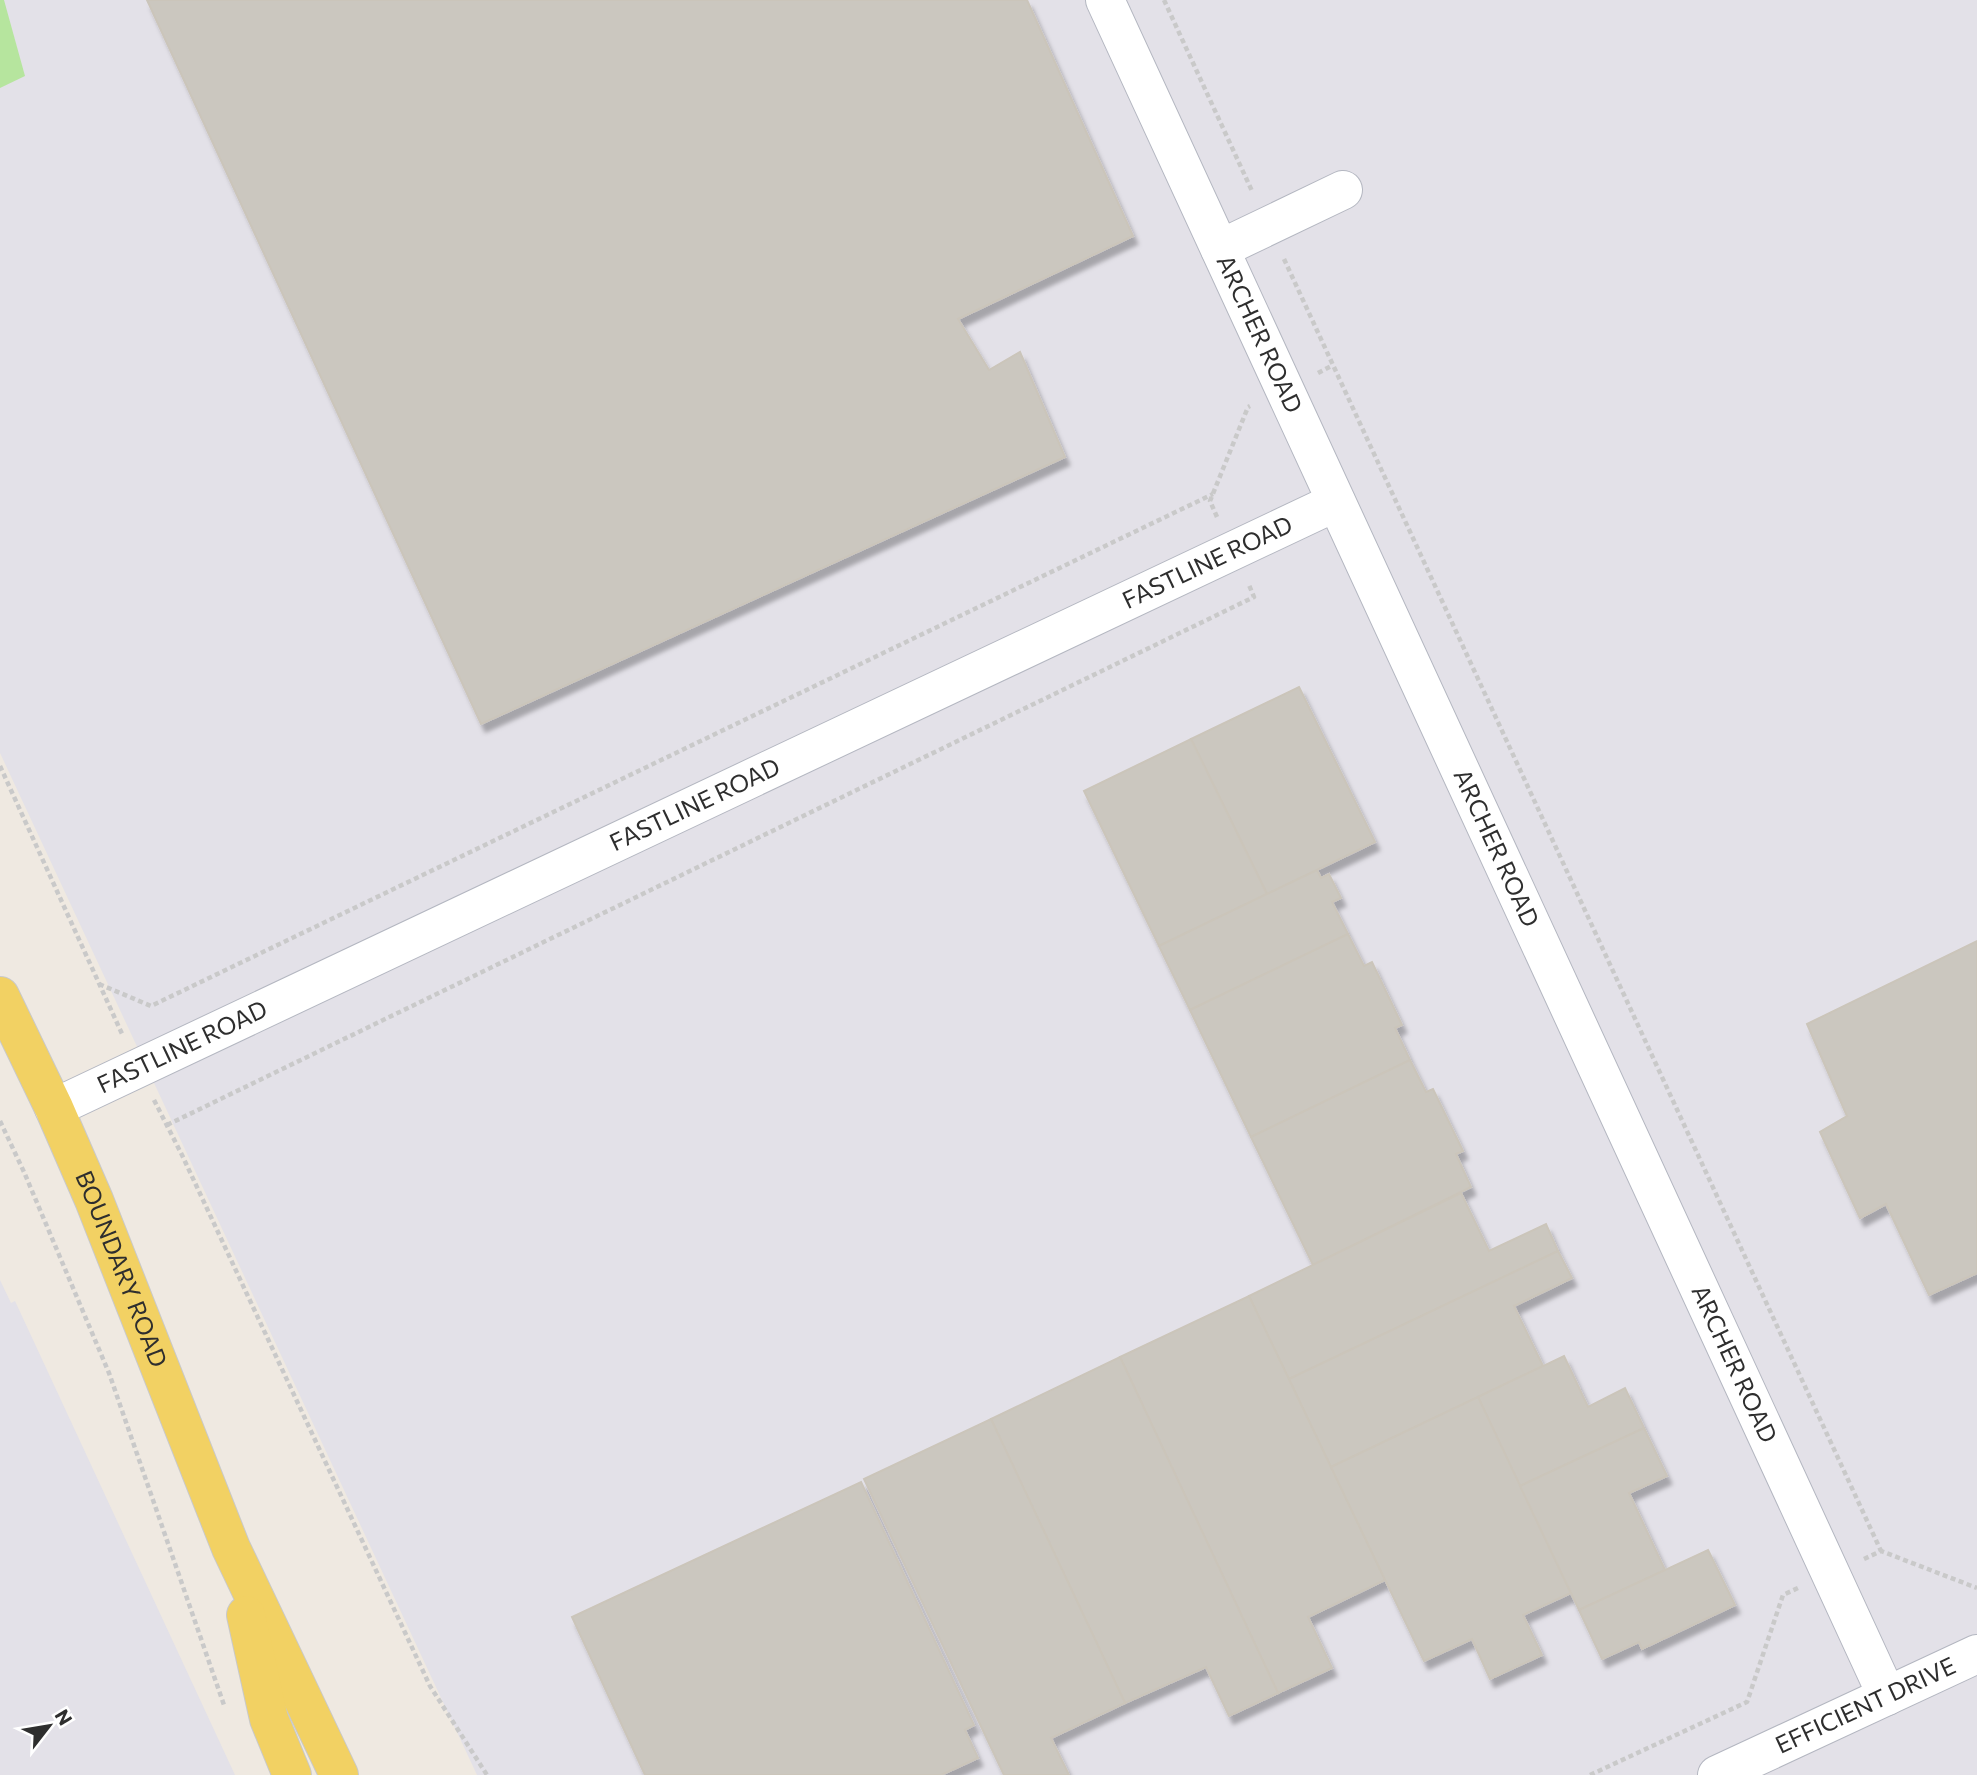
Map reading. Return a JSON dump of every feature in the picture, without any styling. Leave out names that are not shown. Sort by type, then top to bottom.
[{"type":"main road","name":"BOUNDARY ROAD","points":[[0,996],[54,1108],[94,1200],[231,1548],[339,1775]]},
{"type":"main road","name":"BOUNDARY ROAD","points":[[231,1548],[269,1719],[292,1775]]},
{"type":"street","name":"ARCHER ROAD","points":[[1105,0],[1887,1696]]},
{"type":"street","points":[[1220,249],[1343,190]]},
{"type":"street","name":"FASTLINE ROAD","points":[[54,1108],[1336,502]]},
{"type":"street","name":"EFFICIENT DRIVE","points":[[1717,1775],[1977,1654]]},
{"type":"path","points":[[1164,0],[1881,1551],[1977,1588]]},
{"type":"path","points":[[99,984],[151,1006],[1214,494]]},
{"type":"path","points":[[0,766],[138,1068],[182,1155],[430,1686],[487,1775]]},
{"type":"path","points":[[0,1121],[108,1373],[226,1710]]},
{"type":"path","points":[[1590,1775],[1747,1702],[1783,1595],[1881,1551]]},
{"type":"shaded area","points":[[0,0],[1977,0],[1977,1775],[477,1775],[0,753]]},
{"type":"shaded area","points":[[0,1280],[11,1303],[15,1301],[235,1775],[0,1775]]},
{"type":"green space","points":[[0,0],[4,0],[25,76],[0,88]]},
{"type":"building","points":[[147,0],[1027,0],[1133,236],[958,319],[989,370],[1020,352],[1065,457],[481,724]]},
{"type":"building","points":[[1299,687],[1375,842],[1267,894],[1191,739]]},
{"type":"building","points":[[1191,739],[1267,894],[1159,946],[1084,791]]},
{"type":"building","points":[[1317,870],[1321,878],[1329,874],[1341,898],[1332,902],[1348,934],[1190,1010],[1159,946]]},
{"type":"building","points":[[1348,934],[1364,966],[1372,962],[1402,1025],[1395,1028],[1410,1060],[1251,1137],[1190,1010]]},
{"type":"building","points":[[1977,941],[1977,1273],[1929,1295],[1886,1204],[1860,1218],[1820,1132],[1847,1116],[1807,1024]]},
{"type":"building","points":[[1410,1060],[1426,1092],[1433,1089],[1463,1151],[1456,1154],[1471,1187],[1313,1265],[1251,1137]]},
{"type":"building","points":[[1461,1193],[1489,1251],[1546,1224],[1558,1251],[1289,1379],[1249,1296]]},
{"type":"building","points":[[1558,1251],[1572,1278],[1514,1306],[1543,1366],[1331,1467],[1289,1379]]},
{"type":"building","points":[[1249,1296],[1385,1580],[1308,1617],[1332,1668],[1278,1693],[1120,1357]]},
{"type":"building","points":[[1564,1356],[1588,1407],[1625,1388],[1644,1428],[1520,1486],[1478,1397]]},
{"type":"building","points":[[1120,1357],[1278,1693],[1229,1716],[1206,1667],[1125,1703],[991,1419]]},
{"type":"building","points":[[1478,1397],[1571,1593],[1523,1615],[1542,1655],[1490,1679],[1472,1639],[1424,1661],[1331,1467]]},
{"type":"building","points":[[991,1419],[1125,1703],[1051,1738],[1069,1775],[1004,1775],[864,1479]]},
{"type":"building","points":[[1644,1428],[1667,1476],[1629,1493],[1665,1570],[1579,1610],[1520,1486]]},
{"type":"building","points":[[861,1482],[974,1725],[965,1730],[978,1758],[941,1775],[645,1775],[572,1617]]},
{"type":"building","points":[[1708,1550],[1735,1605],[1642,1649],[1639,1642],[1602,1659],[1579,1610]]}]
